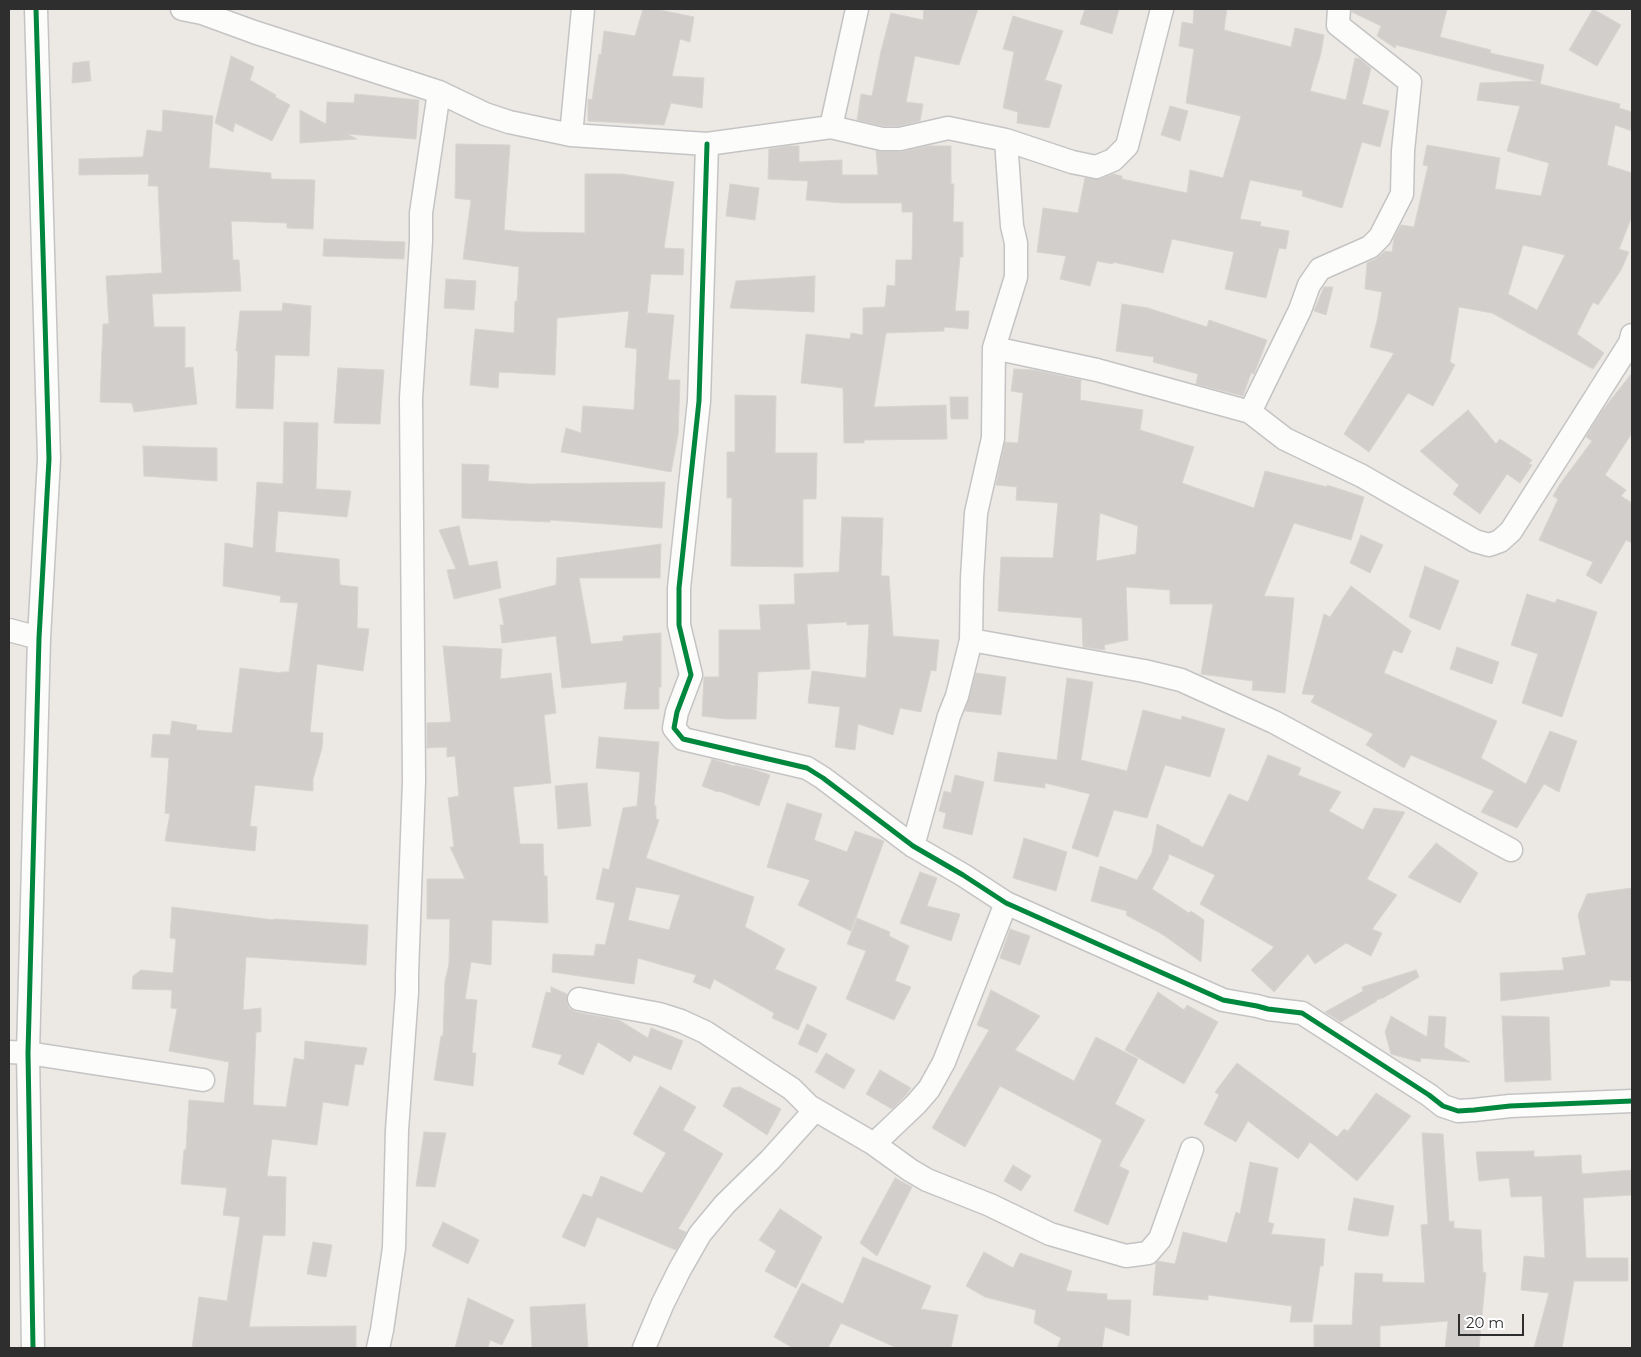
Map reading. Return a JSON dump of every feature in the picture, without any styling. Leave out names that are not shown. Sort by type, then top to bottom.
[{"type":"street","points":[[33,1348],[18,1052],[49,459],[36,9]]},
{"type":"street","points":[[182,9],[202,13],[254,32],[439,92],[484,114],[509,122],[571,136],[707,144],[831,127],[882,139],[900,139],[948,128],[1006,140],[1072,162],[1096,167],[1113,160],[1127,146],[1162,9]]},
{"type":"street","points":[[571,136],[583,9]]},
{"type":"street","points":[[831,127],[857,9]]},
{"type":"street","points":[[1250,412],[1300,310],[1309,285],[1320,269],[1370,248],[1380,237],[1402,194],[1403,151],[1410,82],[1338,26],[1339,9]]},
{"type":"street","points":[[378,1348],[394,1248],[397,1130],[408,992],[407,974],[414,781],[412,398],[421,213],[439,92]]},
{"type":"street","points":[[913,846],[971,640],[976,513],[993,438],[994,348],[1016,276],[1016,243],[1012,226],[1006,140]]},
{"type":"street","points":[[707,144],[699,401],[679,588],[679,625],[691,675],[677,712],[674,728],[683,739],[807,768],[913,846],[1006,903],[1224,1000],[1268,1009],[1302,1013],[1443,1106],[1458,1111],[1510,1106],[1632,1101]]},
{"type":"street","points":[[994,348],[1097,370],[1250,412],[1285,439],[1362,476],[1475,541],[1489,545],[1500,541],[1511,531],[1632,340]]},
{"type":"street","points":[[9,630],[39,638]]},
{"type":"street","points":[[971,640],[1144,670],[1181,680],[1274,722],[1511,850]]},
{"type":"street","points":[[874,1144],[916,1104],[933,1082],[944,1062],[1006,903]]},
{"type":"street","points":[[579,999],[659,1014],[705,1032],[792,1089],[815,1110],[874,1144],[927,1180],[990,1205],[1050,1234],[1126,1256],[1148,1253],[1160,1239],[1192,1149]]},
{"type":"street","points":[[18,1052],[203,1080]]},
{"type":"street","points":[[644,1348],[667,1295],[700,1234],[725,1204],[770,1160],[815,1110]]},
{"type":"building","points":[[643,9],[655,9],[694,17],[690,42],[680,39],[672,76],[704,78],[702,108],[671,103],[664,125],[588,121],[588,99],[592,100],[604,31],[635,36]]},
{"type":"building","points":[[924,9],[978,9],[959,65],[915,56],[906,102],[923,104],[920,121],[899,126],[884,126],[857,120],[861,94],[872,96],[891,13],[923,20]]},
{"type":"building","points":[[1085,9],[1119,9],[1112,34],[1080,24]]},
{"type":"building","points":[[1194,9],[1227,9],[1224,30],[1291,47],[1295,28],[1324,35],[1310,91],[1346,100],[1355,58],[1360,59],[1371,68],[1362,104],[1389,111],[1380,147],[1362,142],[1342,208],[1302,196],[1303,191],[1250,180],[1240,219],[1261,222],[1260,226],[1289,231],[1286,249],[1279,248],[1266,298],[1225,289],[1234,252],[1172,239],[1163,273],[1113,262],[1113,264],[1097,261],[1090,286],[1060,279],[1066,256],[1037,252],[1043,208],[1078,213],[1085,178],[1100,179],[1113,174],[1122,176],[1122,179],[1187,193],[1190,170],[1223,178],[1241,116],[1186,103],[1194,49],[1179,46],[1182,22],[1193,24]]},
{"type":"building","points":[[1352,9],[1447,9],[1440,37],[1491,50],[1490,53],[1544,65],[1540,84],[1620,104],[1619,108],[1632,112],[1632,131],[1615,125],[1607,165],[1632,173],[1632,216],[1619,249],[1629,252],[1621,270],[1598,305],[1593,302],[1577,334],[1604,353],[1593,369],[1492,313],[1459,307],[1450,362],[1455,365],[1433,406],[1408,393],[1369,452],[1344,434],[1394,353],[1370,347],[1382,292],[1365,289],[1367,263],[1376,259],[1385,251],[1392,252],[1394,238],[1401,225],[1414,227],[1428,166],[1423,165],[1427,145],[1500,158],[1495,189],[1541,196],[1549,163],[1507,151],[1520,106],[1477,100],[1480,83],[1537,81],[1396,45],[1395,48],[1377,36],[1381,26],[1352,12]],"holes":[[[1523,245],[1565,255],[1537,310],[1508,294]]]},
{"type":"building","points":[[1593,9],[1621,25],[1597,66],[1569,50]]},
{"type":"building","points":[[1013,16],[1063,31],[1045,80],[1062,85],[1049,128],[1017,123],[1018,112],[1003,108],[1014,52],[1003,49]]},
{"type":"building","points":[[231,56],[254,67],[250,80],[290,105],[272,141],[235,123],[233,132],[215,123]]},
{"type":"building","points":[[89,61],[91,81],[72,83],[73,63]]},
{"type":"building","points":[[355,94],[419,100],[416,139],[347,134],[357,139],[300,143],[300,110],[326,124],[327,102],[354,103]]},
{"type":"building","points":[[1170,106],[1188,111],[1180,141],[1161,135]]},
{"type":"building","points":[[163,110],[213,116],[209,168],[271,173],[271,179],[315,180],[313,229],[287,228],[287,223],[231,221],[233,260],[239,260],[241,291],[152,294],[154,327],[185,327],[185,368],[193,367],[197,404],[134,412],[132,403],[100,402],[103,324],[109,324],[106,276],[162,273],[158,186],[148,186],[149,174],[79,175],[79,159],[143,157],[147,130],[162,132]]},
{"type":"building","points":[[456,144],[510,145],[504,230],[585,233],[585,174],[622,174],[674,182],[664,248],[684,249],[683,275],[651,274],[647,313],[674,315],[668,380],[680,380],[678,435],[671,472],[561,452],[566,428],[581,433],[583,406],[634,410],[637,349],[625,347],[629,311],[557,318],[555,375],[499,372],[498,388],[470,385],[475,329],[514,333],[519,267],[463,259],[471,200],[455,198]]},
{"type":"building","points":[[799,146],[799,162],[842,160],[842,175],[878,175],[876,151],[900,152],[928,146],[951,146],[951,184],[954,184],[953,222],[963,222],[963,257],[960,257],[955,311],[969,311],[968,329],[944,327],[944,331],[886,333],[874,407],[946,405],[947,439],[864,440],[864,443],[844,443],[843,388],[801,383],[806,334],[850,339],[851,333],[863,335],[863,308],[885,307],[887,285],[895,286],[896,260],[912,260],[913,212],[902,212],[902,203],[843,203],[806,200],[808,181],[768,179],[769,149]]},
{"type":"building","points":[[730,184],[759,188],[755,220],[726,216]]},
{"type":"building","points":[[324,239],[405,242],[404,259],[323,256]]},
{"type":"building","points":[[815,276],[814,312],[730,308],[736,281]]},
{"type":"building","points":[[446,279],[476,281],[474,310],[444,308]]},
{"type":"building","points":[[1324,287],[1333,287],[1326,315],[1314,311]]},
{"type":"building","points":[[283,303],[311,306],[309,356],[275,355],[273,409],[236,408],[238,351],[236,351],[240,311],[282,311]]},
{"type":"building","points":[[1122,304],[1148,308],[1207,327],[1209,320],[1267,340],[1254,374],[1251,373],[1243,396],[1196,384],[1198,374],[1153,362],[1154,357],[1116,351]]},
{"type":"building","points":[[338,368],[384,370],[380,424],[334,423]]},
{"type":"building","points":[[1014,369],[1034,370],[1081,380],[1080,400],[1143,410],[1140,430],[1194,447],[1182,483],[1254,508],[1265,471],[1327,487],[1327,485],[1364,497],[1351,540],[1294,523],[1264,596],[1294,598],[1285,693],[1252,690],[1253,681],[1201,674],[1213,604],[1170,604],[1170,590],[1126,587],[1128,640],[1104,645],[1105,650],[1083,647],[1082,618],[998,611],[1001,557],[1053,558],[1058,503],[1016,500],[1017,487],[996,485],[1005,442],[1018,443],[1023,393],[1011,391]],"holes":[[[1100,513],[1138,526],[1136,554],[1096,561]]]},
{"type":"building","points":[[1632,373],[1632,433],[1605,475],[1626,490],[1621,496],[1632,503],[1632,543],[1626,540],[1601,584],[1586,575],[1593,562],[1539,540],[1558,499],[1553,496],[1592,441],[1586,437],[1602,411]]},
{"type":"building","points":[[735,395],[776,396],[775,453],[817,453],[816,499],[803,499],[803,567],[731,566],[732,498],[727,498],[727,452],[735,452]]},
{"type":"building","points":[[950,397],[968,397],[968,419],[951,419]]},
{"type":"building","points":[[1468,410],[1496,444],[1500,439],[1532,460],[1529,464],[1532,465],[1520,483],[1507,474],[1480,514],[1453,494],[1459,485],[1420,451]]},
{"type":"building","points":[[284,422],[318,423],[316,489],[351,491],[347,517],[278,511],[275,552],[339,559],[340,585],[358,587],[357,628],[369,629],[363,671],[317,664],[310,732],[323,733],[322,748],[313,779],[313,791],[255,785],[250,826],[257,827],[255,851],[165,841],[170,814],[165,813],[169,758],[151,757],[153,734],[170,735],[172,721],[197,725],[196,730],[232,733],[240,668],[281,673],[289,672],[298,603],[280,602],[281,596],[223,586],[225,543],[253,548],[257,482],[283,484]]},
{"type":"building","points":[[143,446],[217,448],[217,481],[144,476]]},
{"type":"building","points":[[462,464],[489,465],[488,481],[531,484],[665,482],[662,528],[550,520],[550,522],[462,518]]},
{"type":"building","points":[[842,517],[883,518],[881,576],[889,576],[893,636],[939,640],[936,671],[931,670],[921,712],[900,708],[893,735],[858,724],[855,750],[835,747],[840,707],[808,703],[812,671],[866,678],[869,624],[847,625],[847,622],[807,624],[810,669],[758,672],[756,719],[726,719],[702,716],[704,677],[719,677],[719,630],[761,630],[759,605],[795,604],[794,574],[839,572]]},
{"type":"building","points":[[459,526],[469,566],[497,561],[501,588],[454,599],[447,570],[456,569],[439,530]]},
{"type":"building","points":[[1361,535],[1383,545],[1370,573],[1350,563]]},
{"type":"building","points":[[661,544],[660,578],[579,578],[591,644],[623,641],[623,636],[661,633],[659,709],[624,709],[627,682],[562,688],[556,636],[502,643],[500,625],[504,625],[499,599],[556,585],[557,558]]},
{"type":"building","points":[[1425,566],[1459,581],[1440,630],[1409,617]]},
{"type":"building","points":[[1351,586],[1411,631],[1402,653],[1393,650],[1384,673],[1497,721],[1481,758],[1526,784],[1550,731],[1577,741],[1559,792],[1544,784],[1517,828],[1481,812],[1494,791],[1411,755],[1404,768],[1366,745],[1373,734],[1311,702],[1315,695],[1302,694],[1324,614],[1330,617]]},
{"type":"building","points":[[1527,594],[1555,603],[1557,599],[1597,612],[1562,717],[1522,703],[1538,654],[1511,645]]},
{"type":"building","points":[[443,646],[502,649],[500,679],[551,673],[556,713],[544,715],[551,783],[513,787],[520,844],[543,844],[544,876],[547,876],[548,923],[492,920],[491,965],[471,962],[465,999],[477,1000],[472,1053],[476,1053],[473,1086],[434,1080],[441,1036],[443,1036],[445,981],[449,964],[450,919],[427,919],[427,879],[465,879],[450,847],[454,847],[448,798],[459,796],[455,756],[447,757],[447,747],[427,748],[427,723],[451,722]]},
{"type":"building","points":[[1457,647],[1499,662],[1492,684],[1450,669]]},
{"type":"building","points":[[976,673],[1006,677],[1001,715],[965,711]]},
{"type":"building","points":[[1067,678],[1093,682],[1081,760],[1127,771],[1143,710],[1181,720],[1182,716],[1225,729],[1210,777],[1165,765],[1147,818],[1114,810],[1098,857],[1072,848],[1090,794],[1045,783],[1045,788],[994,781],[998,752],[1057,760]]},
{"type":"building","points":[[599,737],[659,742],[654,806],[656,806],[656,819],[659,820],[646,858],[754,897],[745,927],[785,949],[775,969],[817,987],[798,1030],[772,1018],[774,1013],[714,979],[710,989],[693,982],[696,975],[638,958],[634,984],[552,972],[553,954],[594,956],[596,944],[605,945],[615,903],[596,899],[603,868],[609,870],[623,808],[637,806],[640,772],[596,768]],"holes":[[[636,887],[680,895],[669,930],[628,920]]]},
{"type":"building","points":[[1268,755],[1301,768],[1298,775],[1341,792],[1329,811],[1363,830],[1374,808],[1405,812],[1367,879],[1397,895],[1372,929],[1382,933],[1371,956],[1346,943],[1315,964],[1308,954],[1274,992],[1251,970],[1274,947],[1200,904],[1215,875],[1169,854],[1152,889],[1189,913],[1191,911],[1204,920],[1201,962],[1162,934],[1126,915],[1127,911],[1091,901],[1100,866],[1137,880],[1152,853],[1157,824],[1203,847],[1229,794],[1248,802]]},
{"type":"building","points":[[712,759],[770,775],[759,806],[702,786]]},
{"type":"building","points":[[955,775],[984,782],[972,835],[943,828],[946,813],[939,811],[944,791],[951,793]]},
{"type":"building","points":[[587,783],[591,826],[558,829],[555,786]]},
{"type":"building","points":[[787,803],[822,814],[814,840],[847,852],[855,831],[884,841],[851,931],[798,905],[810,880],[767,867]]},
{"type":"building","points":[[1024,838],[1067,852],[1056,891],[1013,878]]},
{"type":"building","points":[[1436,843],[1478,873],[1460,903],[1408,877]]},
{"type":"building","points":[[920,872],[937,878],[927,906],[960,914],[951,941],[900,923]]},
{"type":"building","points":[[1632,888],[1632,981],[1610,980],[1610,986],[1501,1001],[1500,973],[1564,970],[1562,958],[1586,955],[1578,915],[1587,894]]},
{"type":"building","points":[[172,907],[274,920],[368,925],[366,965],[246,957],[243,1010],[261,1008],[261,1032],[256,1032],[253,1105],[286,1107],[294,1058],[304,1060],[305,1041],[367,1048],[363,1065],[355,1064],[348,1106],[323,1102],[317,1145],[272,1139],[267,1176],[286,1177],[285,1236],[263,1235],[249,1327],[356,1326],[356,1348],[192,1348],[199,1297],[227,1301],[240,1217],[223,1215],[227,1188],[181,1184],[184,1150],[186,1150],[189,1100],[224,1103],[229,1062],[169,1051],[177,1009],[171,1008],[172,990],[132,989],[133,976],[141,970],[173,973],[176,939],[170,938]]},
{"type":"building","points":[[857,918],[890,932],[889,936],[909,946],[895,981],[911,987],[894,1020],[846,999],[866,951],[847,944]]},
{"type":"building","points":[[1010,929],[1030,936],[1020,965],[1000,958]]},
{"type":"building","points":[[1416,970],[1419,977],[1383,998],[1376,1000],[1341,1022],[1325,1012],[1363,991],[1362,987]]},
{"type":"building","points":[[551,987],[567,994],[567,1004],[570,1009],[576,1012],[619,1020],[648,1038],[651,1028],[683,1041],[671,1070],[634,1055],[630,1062],[598,1042],[583,1075],[558,1064],[562,1055],[532,1047],[546,992],[551,993]]},
{"type":"building","points":[[991,990],[1040,1016],[1015,1050],[1074,1081],[1096,1037],[1138,1059],[1115,1104],[1145,1120],[1119,1166],[1129,1171],[1108,1225],[1074,1211],[1102,1140],[1000,1086],[965,1147],[932,1128],[989,1030],[977,1025]]},
{"type":"building","points":[[1158,992],[1184,1010],[1187,1005],[1218,1022],[1184,1084],[1125,1050]]},
{"type":"building","points":[[1391,1016],[1427,1037],[1429,1016],[1446,1017],[1444,1047],[1470,1062],[1421,1058],[1420,1062],[1391,1054],[1385,1032]]},
{"type":"building","points":[[1502,1016],[1549,1017],[1551,1080],[1505,1082]]},
{"type":"building","points":[[807,1024],[827,1034],[817,1053],[798,1044]]},
{"type":"building","points":[[826,1053],[855,1070],[844,1089],[815,1072]]},
{"type":"building","points":[[1237,1063],[1337,1137],[1344,1129],[1348,1131],[1376,1093],[1411,1116],[1357,1181],[1310,1142],[1298,1159],[1248,1121],[1236,1142],[1204,1124],[1219,1095],[1215,1092]]},
{"type":"building","points":[[880,1070],[911,1088],[892,1109],[866,1094]]},
{"type":"building","points":[[660,1086],[696,1107],[683,1130],[723,1154],[678,1229],[686,1232],[676,1250],[597,1217],[585,1247],[562,1237],[583,1194],[592,1197],[601,1176],[642,1193],[666,1153],[633,1134]]},
{"type":"building","points":[[740,1087],[781,1109],[767,1135],[723,1106],[732,1088]]},
{"type":"building","points":[[424,1132],[446,1133],[435,1187],[416,1186]]},
{"type":"building","points":[[1422,1133],[1443,1134],[1449,1222],[1454,1221],[1454,1228],[1481,1230],[1483,1272],[1486,1273],[1479,1348],[1445,1348],[1448,1321],[1380,1326],[1380,1348],[1314,1348],[1314,1325],[1352,1325],[1355,1273],[1383,1274],[1382,1282],[1425,1283],[1421,1225],[1428,1224]]},
{"type":"building","points":[[1534,1151],[1534,1157],[1581,1155],[1582,1174],[1632,1170],[1632,1195],[1583,1198],[1586,1258],[1628,1258],[1628,1281],[1574,1281],[1562,1348],[1534,1348],[1549,1293],[1521,1290],[1524,1256],[1545,1258],[1542,1196],[1511,1197],[1509,1178],[1479,1181],[1476,1152]]},
{"type":"building","points":[[1250,1162],[1278,1168],[1268,1222],[1274,1224],[1271,1234],[1325,1239],[1323,1266],[1320,1266],[1312,1322],[1290,1322],[1292,1306],[1208,1295],[1208,1300],[1153,1295],[1156,1263],[1158,1261],[1175,1264],[1183,1232],[1227,1243],[1236,1212],[1240,1214]]},
{"type":"building","points":[[1013,1165],[1031,1176],[1021,1191],[1004,1181]]},
{"type":"building","points":[[895,1178],[912,1187],[877,1256],[860,1243]]},
{"type":"building","points":[[1354,1198],[1394,1206],[1388,1236],[1348,1230]]},
{"type":"building","points":[[780,1209],[822,1237],[796,1288],[765,1271],[776,1251],[759,1240]]},
{"type":"building","points":[[443,1222],[479,1240],[468,1264],[432,1246]]},
{"type":"building","points":[[313,1242],[332,1245],[326,1277],[307,1274]]},
{"type":"building","points":[[984,1252],[1013,1268],[1020,1253],[1072,1271],[1066,1291],[1107,1294],[1107,1300],[1131,1300],[1129,1336],[1105,1327],[1102,1348],[1057,1348],[1061,1338],[1034,1323],[1036,1310],[985,1297],[966,1286]]},
{"type":"building","points":[[863,1257],[931,1286],[921,1309],[958,1315],[951,1348],[897,1348],[841,1323],[828,1348],[793,1348],[774,1337],[802,1283],[843,1304]]},
{"type":"building","points":[[468,1298],[514,1320],[502,1345],[490,1340],[488,1348],[455,1348]]},
{"type":"building","points":[[585,1304],[588,1348],[532,1348],[530,1307]]},
{"type":"cycle path","points":[[33,1348],[28,1053],[39,638],[49,459],[36,9]]},
{"type":"cycle path","points":[[707,144],[699,401],[679,588],[679,625],[691,675],[677,712],[674,728],[683,739],[807,768],[913,846],[1006,903],[1223,1000],[1268,1009],[1302,1013],[1443,1106],[1458,1111],[1510,1106],[1632,1101]]}]
